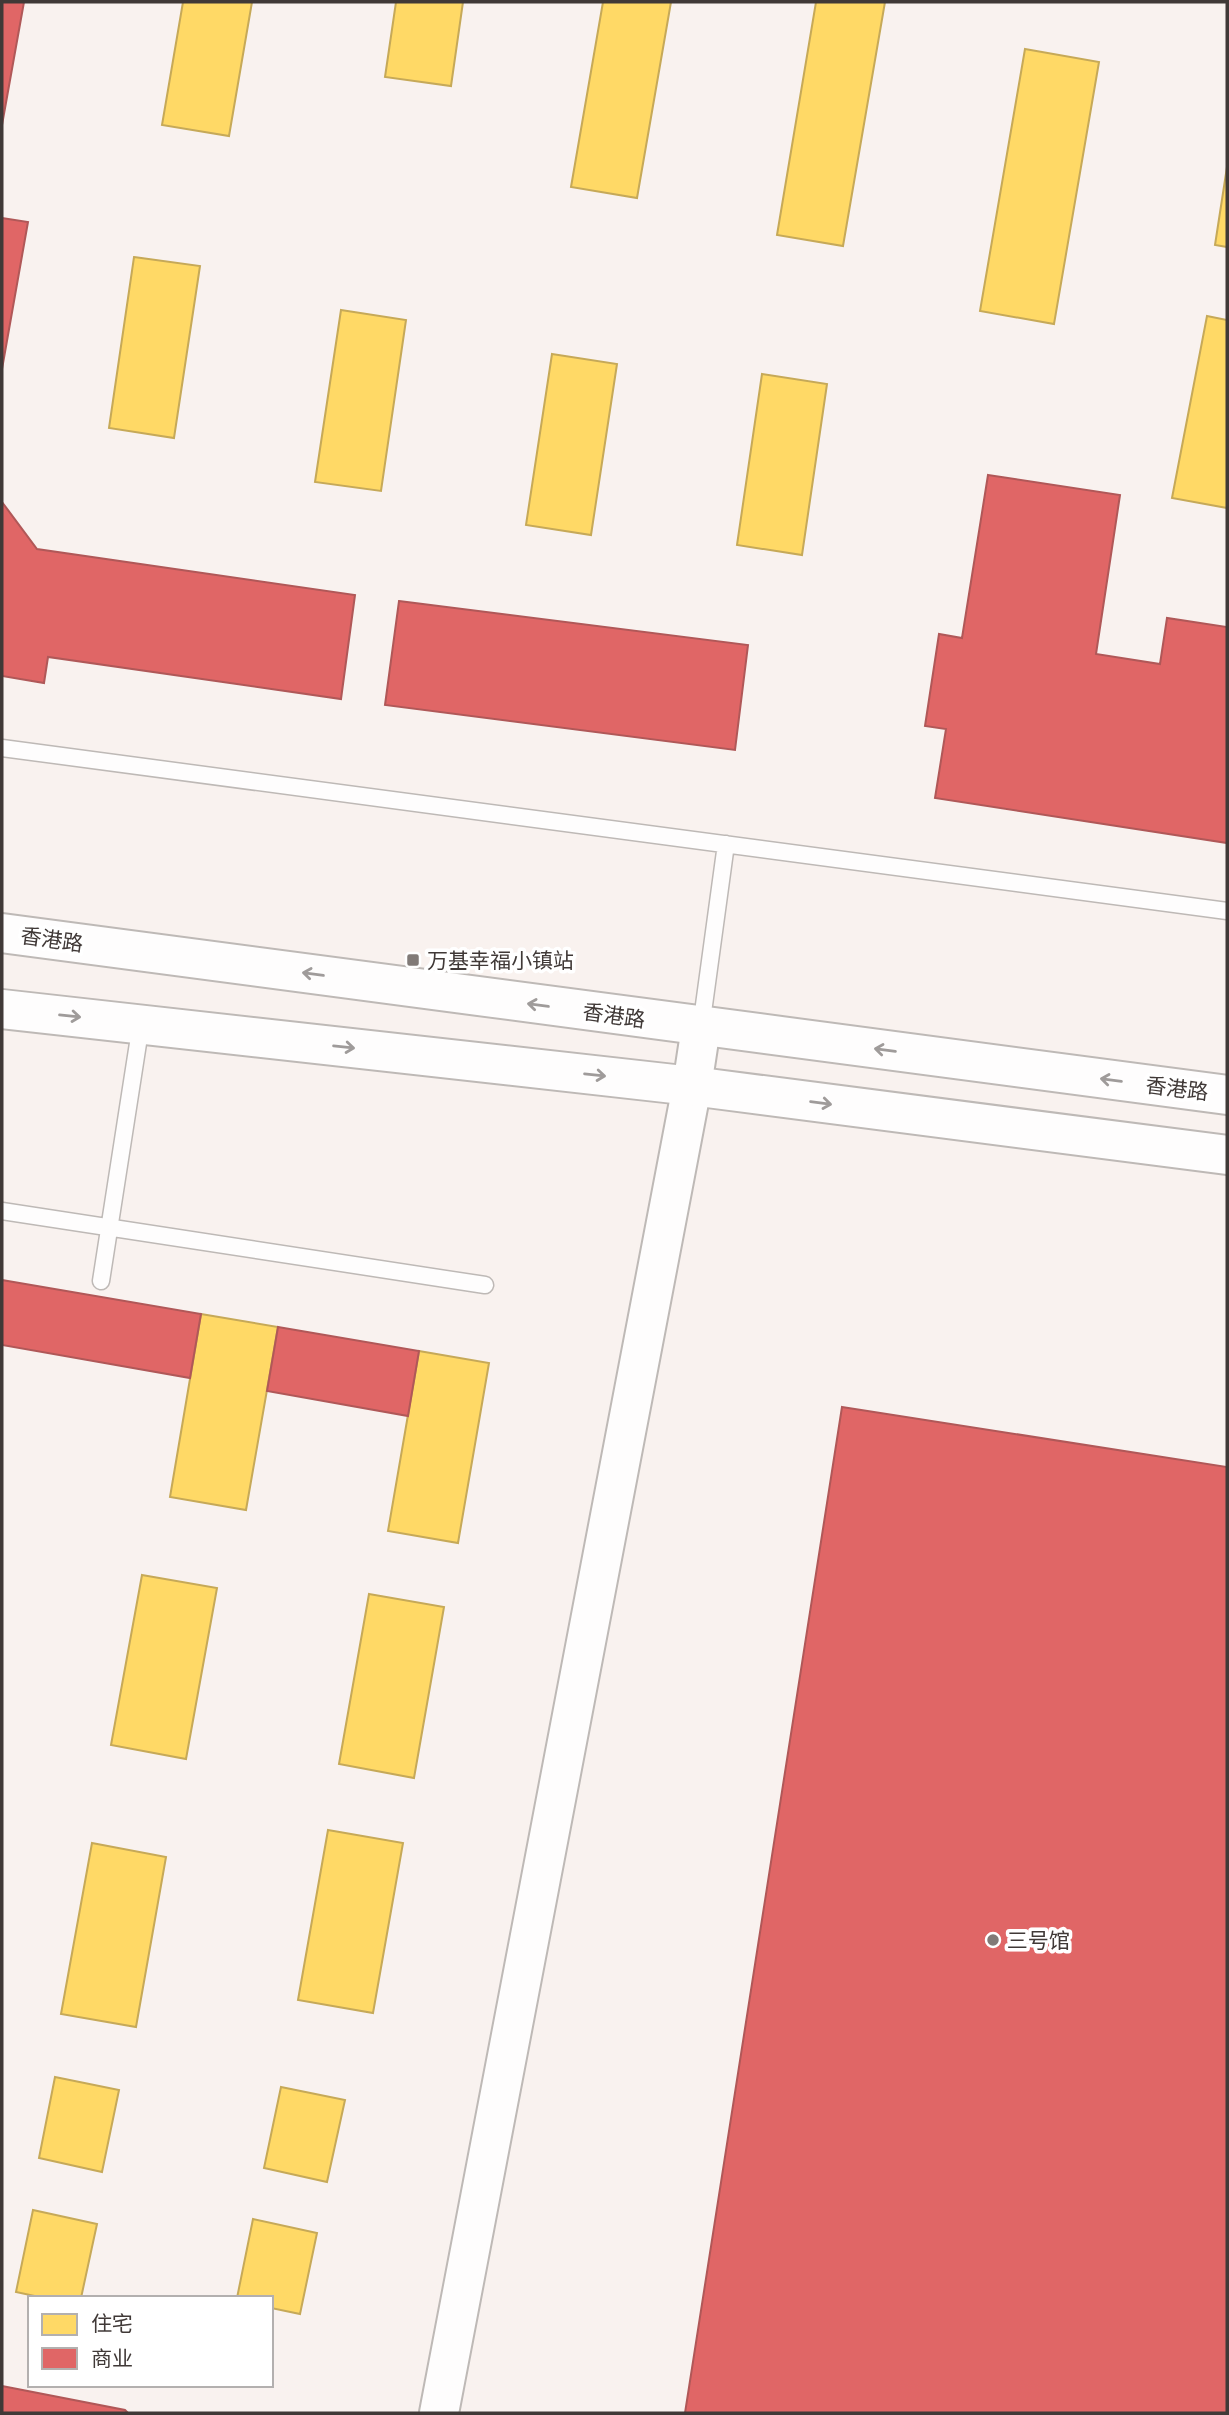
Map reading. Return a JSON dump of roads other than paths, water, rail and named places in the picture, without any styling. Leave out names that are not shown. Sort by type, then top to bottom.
[{"type":"main road","name":"香港路","points":[[2,933],[1227,1095]]},
{"type":"main road","points":[[2,1009],[692,1086],[1227,1155]]},
{"type":"main road","points":[[439,2413],[702,1027]]},
{"type":"lane","points":[[2,748],[1227,911]]},
{"type":"lane","points":[[702,1027],[726,844]]},
{"type":"lane","points":[[101,1281],[141,1024]]},
{"type":"lane","points":[[2,1211],[485,1285]]},
{"type":"place","name":"万基幸福小镇站","points":[[413,960]]},
{"type":"place","name":"三号馆","points":[[993,1940]]}]
